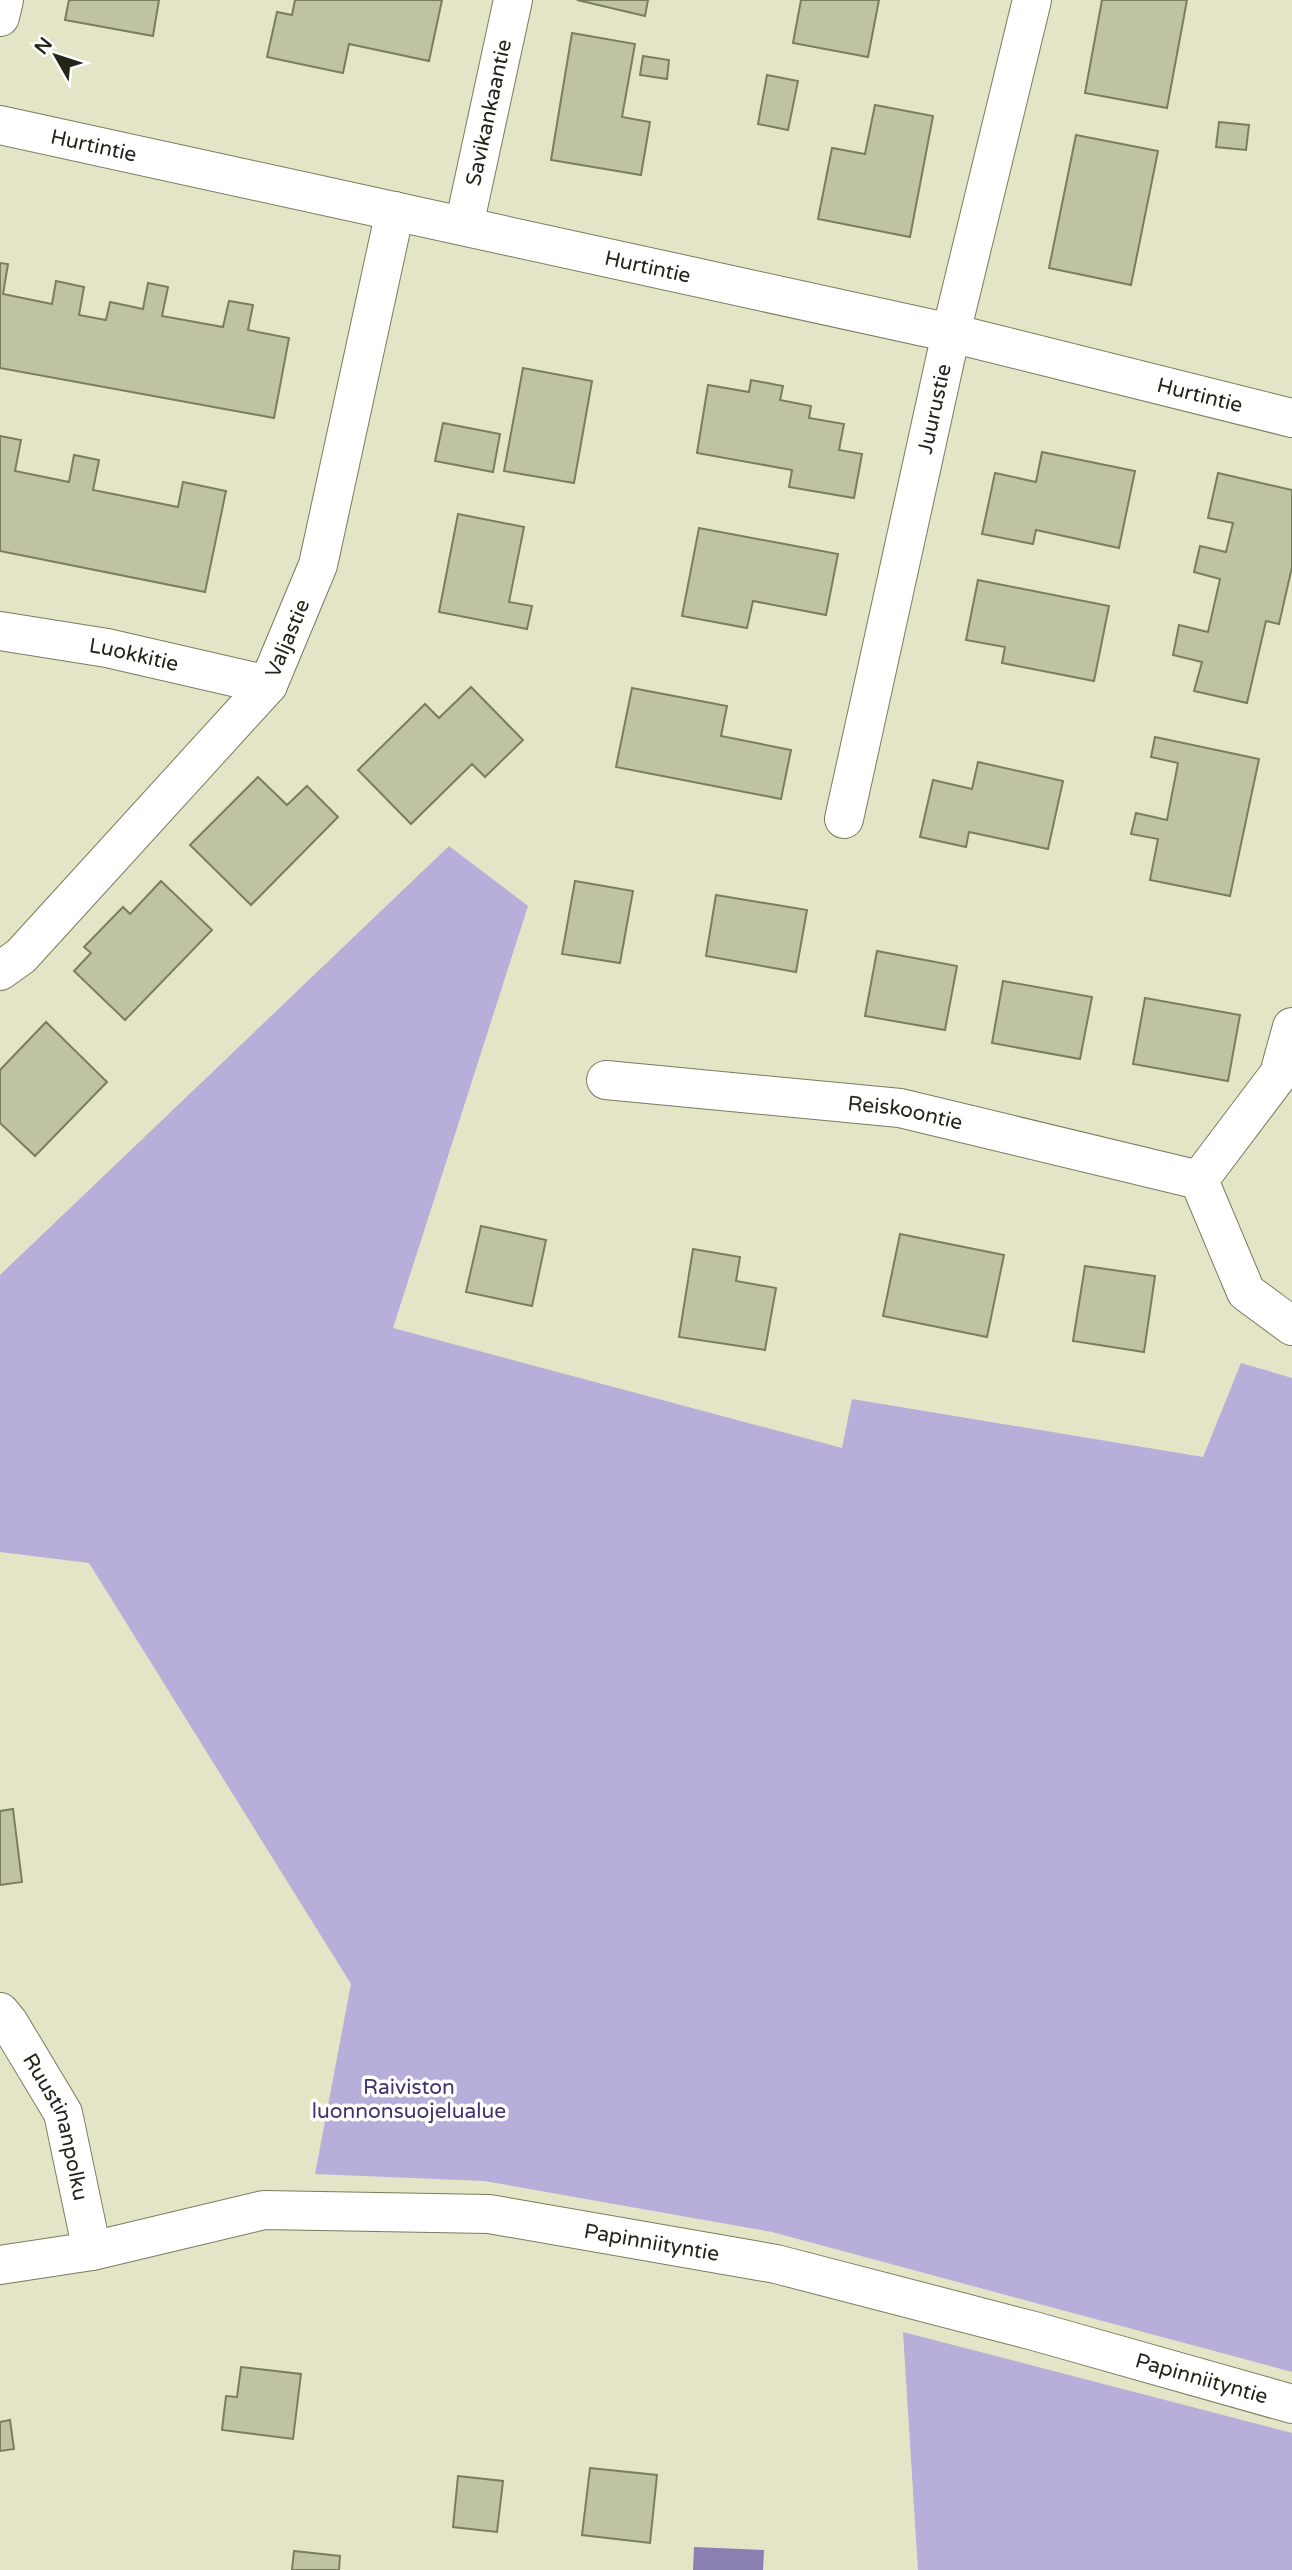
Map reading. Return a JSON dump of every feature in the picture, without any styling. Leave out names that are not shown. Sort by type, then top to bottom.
[{"type":"street","points":[[0,17],[4,0]]},
{"type":"street","name":"Savikankaantie","points":[[464,226],[513,0]]},
{"type":"street","name":"Juurustie","points":[[844,819],[951,333],[1032,0]]},
{"type":"street","name":"Hurtintie","points":[[0,125],[951,333],[1292,418]]},
{"type":"street","name":"Valjastie","points":[[0,971],[21,956],[268,685],[318,565],[395,211]]},
{"type":"street","name":"Luokkitie","points":[[0,631],[107,649],[268,685]]},
{"type":"street","points":[[1292,1027],[1279,1074],[1199,1180],[1246,1292],[1292,1326]]},
{"type":"street","name":"Reiskoontie","points":[[606,1080],[900,1108],[1199,1180]]},
{"type":"street","name":"Ruustinanpolku","points":[[0,2012],[64,2113],[92,2251]]},
{"type":"street","name":"Papinniityntie","points":[[0,2265],[92,2251],[264,2210],[489,2214],[776,2264],[1034,2331],[1292,2404]]},
{"type":"green space","name":"Raiviston luonnonsuojelualue","points":[[449,846],[528,906],[393,1328],[842,1448],[852,1399],[1203,1457],[1241,1363],[1292,1378],[1292,2372],[772,2232],[484,2181],[315,2174],[351,1984],[89,1563],[0,1552],[0,1275]]},
{"type":"green space","points":[[903,2332],[1292,2433],[1292,2570],[918,2570]]},
{"type":"shaded area","points":[[694,2547],[764,2550],[763,2570],[693,2570]]},
{"type":"building","points":[[69,0],[159,0],[153,36],[65,20]]},
{"type":"building","points":[[295,0],[442,0],[429,61],[349,44],[343,73],[267,57],[277,12],[292,15]]},
{"type":"building","points":[[577,0],[648,0],[645,16]]},
{"type":"building","points":[[801,0],[879,0],[868,57],[793,43]]},
{"type":"building","points":[[1102,0],[1187,0],[1167,108],[1085,93]]},
{"type":"building","points":[[572,33],[635,44],[622,117],[650,122],[641,175],[551,160]]},
{"type":"building","points":[[643,56],[669,60],[667,79],[640,75]]},
{"type":"building","points":[[767,75],[798,81],[788,130],[758,124]]},
{"type":"building","points":[[875,105],[933,116],[910,237],[818,219],[832,148],[865,154]]},
{"type":"building","points":[[1219,122],[1249,125],[1246,150],[1216,147]]},
{"type":"building","points":[[1076,135],[1158,151],[1131,285],[1049,268]]},
{"type":"building","points":[[0,263],[8,264],[3,294],[52,304],[56,281],[84,287],[79,315],[106,320],[110,302],[143,309],[148,283],[168,287],[162,316],[223,327],[229,301],[253,305],[248,330],[289,338],[274,418],[0,368]]},
{"type":"building","points":[[523,368],[592,381],[574,483],[504,471]]},
{"type":"building","points":[[751,380],[783,386],[780,400],[811,406],[809,418],[844,424],[839,450],[862,454],[854,498],[789,487],[792,470],[697,453],[708,385],[749,392]]},
{"type":"building","points":[[443,423],[500,434],[493,472],[435,461]]},
{"type":"building","points":[[0,436],[21,440],[15,471],[69,482],[74,455],[99,460],[93,490],[178,507],[183,482],[226,491],[205,592],[0,551]]},
{"type":"building","points":[[1042,452],[1135,471],[1119,548],[1036,530],[1033,544],[982,534],[995,473],[1036,482]]},
{"type":"building","points":[[1218,473],[1292,490],[1292,567],[1279,624],[1266,621],[1247,703],[1194,691],[1202,662],[1173,655],[1179,625],[1208,632],[1220,579],[1194,572],[1200,546],[1226,552],[1233,523],[1208,518]]},
{"type":"building","points":[[458,514],[524,527],[509,602],[532,606],[527,629],[439,612]]},
{"type":"building","points":[[699,528],[838,554],[826,615],[753,601],[747,628],[682,616]]},
{"type":"building","points":[[978,580],[1109,606],[1094,681],[1002,663],[1005,647],[966,640]]},
{"type":"building","points":[[471,687],[523,740],[485,777],[472,764],[411,824],[358,770],[425,704],[439,718]]},
{"type":"building","points":[[632,688],[727,706],[721,736],[791,750],[781,799],[616,767]]},
{"type":"building","points":[[1155,737],[1259,759],[1230,896],[1150,880],[1158,839],[1131,834],[1136,813],[1167,820],[1178,763],[1151,757]]},
{"type":"building","points":[[978,762],[1063,781],[1048,849],[969,832],[966,847],[920,837],[933,780],[972,789]]},
{"type":"building","points":[[258,777],[287,805],[307,786],[338,817],[251,905],[190,845]]},
{"type":"building","points":[[161,881],[212,930],[125,1020],[74,971],[91,953],[84,947],[123,907],[130,914]]},
{"type":"building","points":[[575,881],[633,891],[620,963],[562,954]]},
{"type":"building","points":[[716,895],[807,910],[796,972],[706,956]]},
{"type":"building","points":[[877,951],[957,966],[945,1030],[865,1016]]},
{"type":"building","points":[[1003,981],[1092,997],[1080,1059],[992,1043]]},
{"type":"building","points":[[1145,998],[1240,1015],[1228,1081],[1133,1064]]},
{"type":"building","points":[[46,1022],[107,1082],[35,1156],[0,1123],[0,1070]]},
{"type":"building","points":[[481,1226],[546,1240],[532,1306],[466,1292]]},
{"type":"building","points":[[900,1234],[1004,1255],[987,1337],[883,1316]]},
{"type":"building","points":[[693,1249],[740,1257],[736,1281],[776,1288],[765,1350],[679,1337]]},
{"type":"building","points":[[1085,1266],[1155,1276],[1144,1352],[1073,1341]]},
{"type":"building","points":[[13,1809],[22,1882],[0,1885],[0,1811]]},
{"type":"building","points":[[241,2367],[301,2374],[293,2439],[222,2430],[226,2396],[237,2397]]},
{"type":"building","points":[[10,2420],[14,2449],[0,2451],[0,2422]]},
{"type":"building","points":[[590,2468],[657,2475],[650,2543],[582,2535]]},
{"type":"building","points":[[458,2476],[503,2481],[497,2532],[453,2527]]},
{"type":"building","points":[[294,2551],[340,2556],[339,2570],[292,2570]]}]
